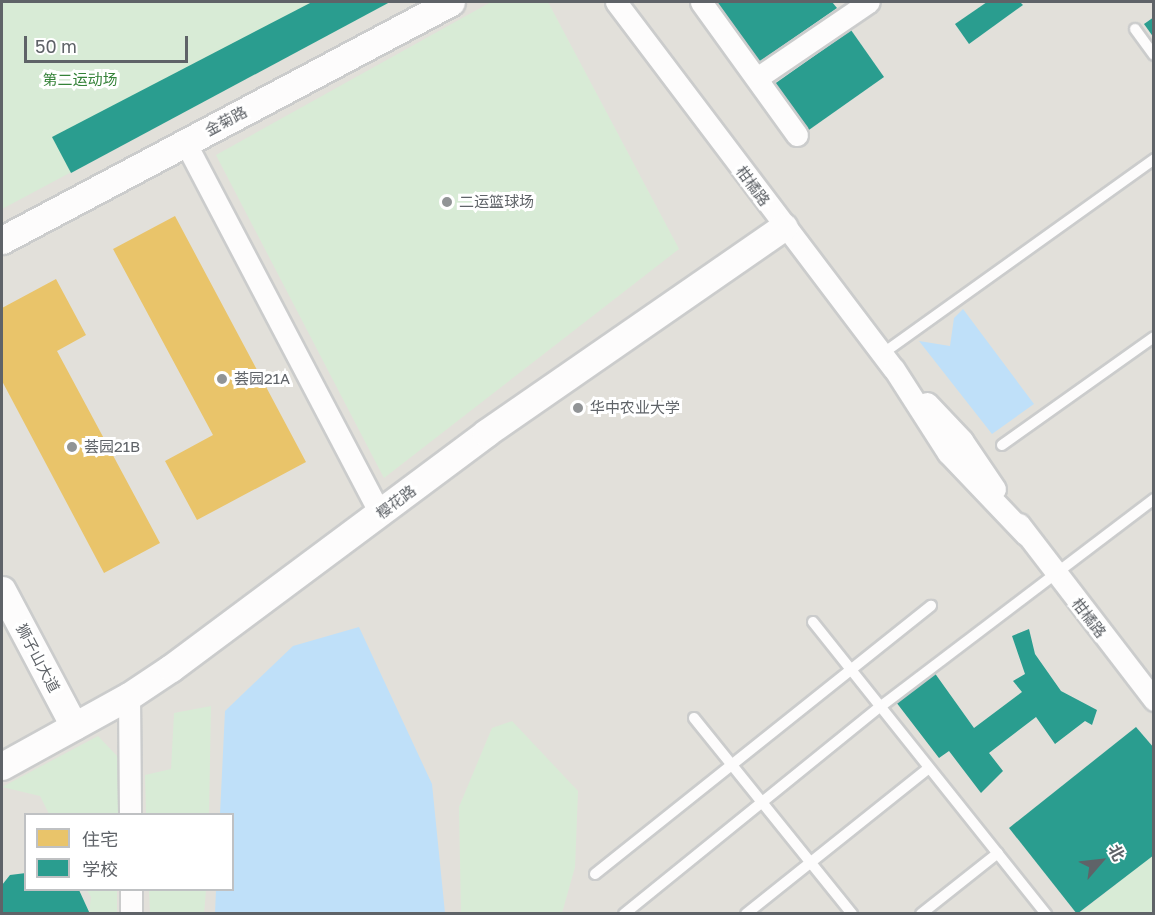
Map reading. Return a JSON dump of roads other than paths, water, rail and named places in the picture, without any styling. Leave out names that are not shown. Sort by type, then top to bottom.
[{"type":"street","name":"金菊路","points":[[2,240],[451,2]]},
{"type":"street","name":"柑橘路","points":[[616,2],[888,362],[962,440],[1053,572],[1154,700]]},
{"type":"street","points":[[701,2],[797,135]]},
{"type":"street","points":[[757,78],[868,2]]},
{"type":"street","points":[[185,142],[380,514]]},
{"type":"street","name":"樱花路","points":[[2,766],[129,696],[380,514],[486,433],[784,227]]},
{"type":"street","name":"狮子山大道","points":[[2,590],[74,726]]},
{"type":"street","points":[[129,696],[130,813]]},
{"type":"street","points":[[131,891],[131,914]]},
{"type":"lane","points":[[1135,29],[1154,54]]},
{"type":"lane","points":[[888,362],[1154,159]]},
{"type":"lane","points":[[1002,445],[1154,337]]},
{"type":"lane","points":[[624,914],[880,707],[1053,572],[1154,500]]},
{"type":"lane","points":[[595,874],[931,606]]},
{"type":"lane","points":[[813,622],[1046,914]]},
{"type":"lane","points":[[694,718],[852,914]]},
{"type":"lane","points":[[746,914],[929,768]]},
{"type":"lane","points":[[921,914],[998,853]]},
{"type":"water","points":[[963,309],[1034,404],[992,434],[919,341],[950,346],[954,318]]},
{"type":"water","points":[[359,627],[432,784],[445,913],[215,913],[216,891],[234,891],[234,813],[220,813],[225,711],[293,646]]},
{"type":"place","name":"二运篮球场","points":[[447,202]]},
{"type":"place","name":"荟园21A","points":[[222,379]]},
{"type":"place","name":"华中农业大学","points":[[578,408]]},
{"type":"place","name":"荟园21B","points":[[72,447]]},
{"type":"park label","name":"第二运动场","points":[[80,80]]}]
